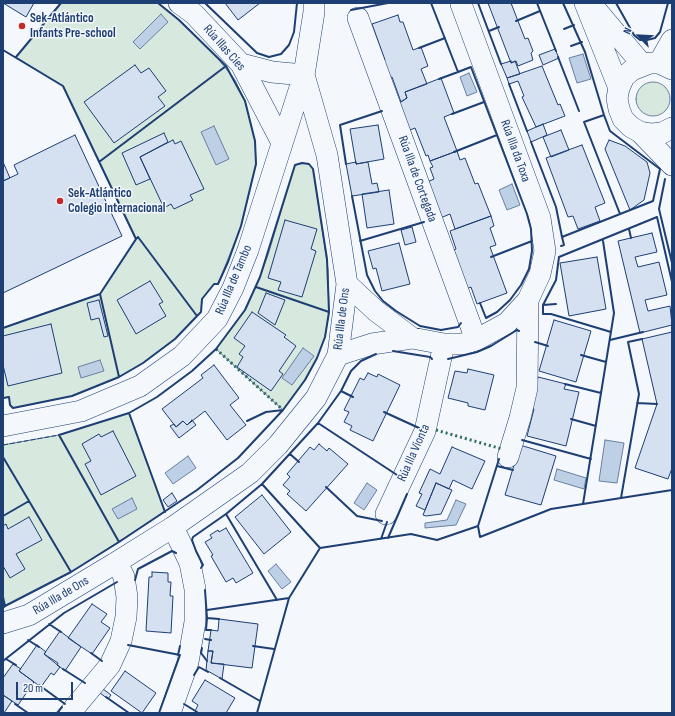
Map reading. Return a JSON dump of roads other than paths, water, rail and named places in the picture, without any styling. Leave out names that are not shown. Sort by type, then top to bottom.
[{"type":"street","name":"Rúa Illas Cíes","points":[[179,3],[194,14],[241,64],[282,143]]},
{"type":"street","name":"Rúa Illa de Tambo","points":[[3,426],[81,411],[140,386],[182,356],[217,319],[234,288],[248,250],[304,75],[314,12],[314,3]]},
{"type":"street","points":[[585,3],[619,88]]},
{"type":"street","points":[[591,3],[658,66]]},
{"type":"street","name":"Rúa Illa da Toxa","points":[[461,4],[540,218],[545,251],[540,274],[528,300]]},
{"type":"street","name":"Rúa Illa de Cortegada","points":[[358,18],[476,340]]},
{"type":"street","points":[[658,66],[672,40]]},
{"type":"street","points":[[241,64],[272,72],[304,75]]},
{"type":"street","points":[[658,66],[632,70],[624,78],[619,88],[617,98],[623,119],[631,127],[640,132],[672,165]]},
{"type":"street","name":"Rúa Illa de Ons","points":[[3,623],[29,615],[117,562],[173,527],[250,473],[278,445],[316,398],[338,355],[347,284],[327,155],[304,75]]},
{"type":"street","points":[[640,132],[651,134],[662,133],[672,128]]},
{"type":"street","points":[[347,284],[376,311],[412,338]]},
{"type":"street","points":[[338,355],[372,344],[412,338],[444,344],[464,344],[476,340],[507,323],[528,300]]},
{"type":"street","points":[[508,457],[520,418],[527,388],[528,300]]},
{"type":"street","name":"Rúa Illa Vionta","points":[[386,514],[425,431],[444,344]]},
{"type":"street","points":[[170,713],[188,662],[194,622],[195,588],[190,562],[173,527]]},
{"type":"street","points":[[70,713],[110,665],[121,641],[126,616],[127,597],[124,577],[117,562]]},
{"type":"water","points":[[161,14],[168,22],[140,49],[133,42]]},
{"type":"water","points":[[583,54],[591,79],[577,83],[569,58]]},
{"type":"water","points":[[469,73],[477,92],[467,96],[460,77]]},
{"type":"water","points":[[214,126],[229,159],[216,165],[201,132]]},
{"type":"water","points":[[512,184],[520,205],[507,210],[499,190]]},
{"type":"water","points":[[303,348],[314,356],[292,385],[282,378]]},
{"type":"water","points":[[100,360],[104,371],[81,378],[78,367]]},
{"type":"water","points":[[605,440],[624,443],[617,483],[599,481]]},
{"type":"water","points":[[188,456],[196,468],[173,484],[165,473]]},
{"type":"water","points":[[557,469],[586,478],[584,489],[554,480]]},
{"type":"water","points":[[367,483],[377,490],[364,510],[354,503]]},
{"type":"water","points":[[132,498],[137,509],[118,519],[112,509]]},
{"type":"water","points":[[456,500],[466,504],[456,525],[425,528],[425,523],[447,520]]},
{"type":"water","points":[[276,564],[291,582],[282,589],[268,571]]},
{"type":"place","name":"Sek-Atlántico Infants Pre-school","points":[[22,26]]},
{"type":"place","name":"Sek-Atlántico Colegio Internacional","points":[[60,201]]}]
